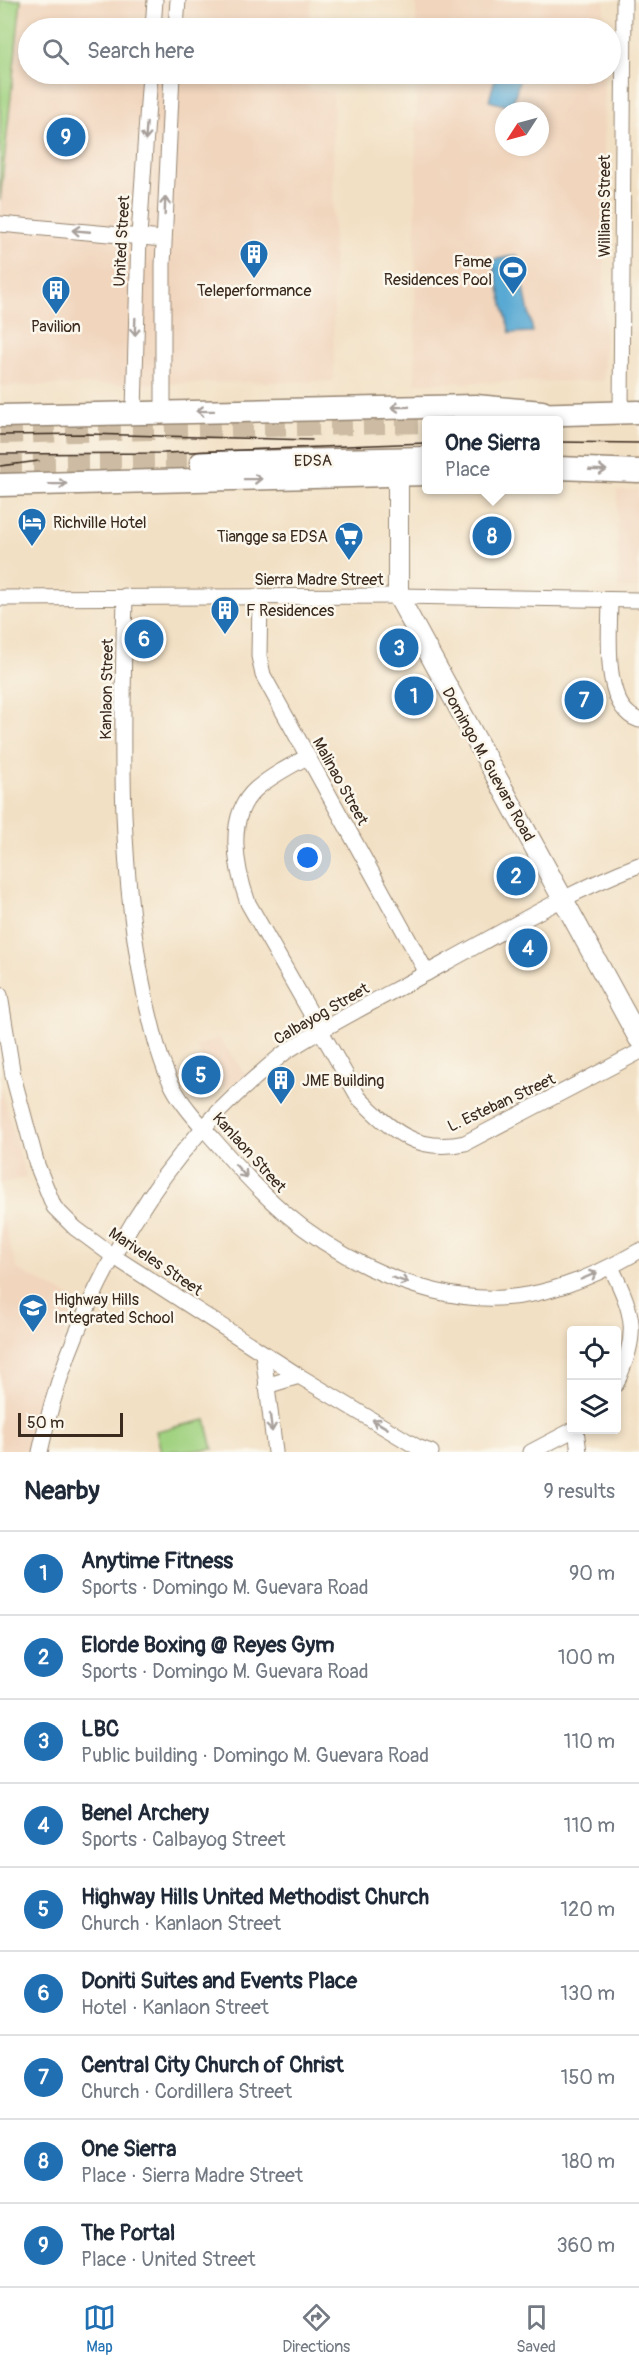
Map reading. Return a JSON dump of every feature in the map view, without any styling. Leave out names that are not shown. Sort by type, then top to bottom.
[{"type":"highway","points":[[0,416],[134,411],[476,406],[542,412],[630,412]]},
{"type":"highway","points":[[511,416],[542,412]]},
{"type":"highway","name":"EDSA","points":[[201,463],[422,458]]},
{"type":"highway","points":[[563,468],[639,471]]},
{"type":"highway","points":[[0,485],[422,474]]},
{"type":"main road","name":"Domingo M. Guevara Road","points":[[398,475],[398,596],[639,1039]]},
{"type":"street","points":[[154,18],[155,0]]},
{"type":"street","points":[[177,18],[178,0]]},
{"type":"street","name":"Williams Street","points":[[624,0],[630,412]]},
{"type":"street","name":"United Street","points":[[134,411],[139,236],[149,84]]},
{"type":"street","points":[[163,411],[164,239],[172,84]]},
{"type":"street","points":[[0,224],[164,239]]},
{"type":"street","points":[[134,388],[148,390],[162,387]]},
{"type":"street","name":"Kanlaon Street","points":[[125,596],[123,788],[127,871],[136,954],[160,1056],[173,1088],[202,1127],[264,1197],[294,1224],[352,1259],[388,1276],[445,1293],[501,1299],[536,1295],[611,1267],[639,1251]]},
{"type":"street","name":"Sierra Madre Street","points":[[0,597],[398,596],[639,600]]},
{"type":"street","name":"Malinao Street","points":[[260,598],[259,656],[263,675],[427,973]]},
{"type":"street","points":[[610,600],[610,666],[616,700],[631,717],[639,720]]},
{"type":"street","name":"L. Esteban Street","points":[[307,757],[255,789],[244,804],[235,844],[240,881],[248,903],[320,1033],[359,1098],[381,1120],[420,1144],[445,1148],[465,1143],[639,1052]]},
{"type":"street","name":"Calbayog Street","points":[[40,1452],[53,1399],[68,1357],[113,1256],[165,1174],[202,1127],[286,1052],[562,898],[639,865]]},
{"type":"street","name":"Mariveles Street","points":[[0,994],[13,1076],[44,1188],[54,1207],[75,1228],[113,1256],[299,1376],[422,1450]]},
{"type":"street","points":[[611,1267],[630,1307],[634,1328],[634,1344],[618,1380]]},
{"type":"street","points":[[263,1353],[275,1452]]},
{"type":"street","points":[[266,1386],[299,1376]]},
{"type":"street","points":[[531,1452],[567,1434]]},
{"type":"street","points":[[576,1434],[579,1452]]},
{"type":"shaded area","points":[[0,0],[311,0],[310,18],[18,18],[18,84],[309,84],[309,89],[333,91],[334,381],[0,386]]},
{"type":"shaded area","points":[[416,0],[604,1],[604,18],[416,18]]},
{"type":"shaded area","points":[[416,84],[604,84],[604,381],[415,383]]},
{"type":"shaded area","points":[[617,490],[639,490],[639,588],[618,588]]},
{"type":"shaded area","points":[[219,1038],[246,1075],[225,1089],[195,1047]]},
{"type":"shaded area","points":[[0,1083],[26,1177],[0,1184]]},
{"type":"shaded area","name":"Highway Hills Integrated School","points":[[0,1211],[17,1269],[77,1300],[36,1418],[28,1452],[0,1452]]},
{"type":"green space","points":[[0,0],[21,0],[18,18],[0,201]]},
{"type":"green space","points":[[206,1420],[213,1449],[161,1452],[156,1431]]},
{"type":"water","points":[[493,84],[518,84],[513,102],[489,101]]},
{"type":"water","name":"Fame Residences Pool","points":[[517,255],[533,332],[510,333],[492,260]]},
{"type":"tunnel","points":[[0,433],[422,422]]},
{"type":"tunnel","points":[[0,466],[201,463]]},
{"type":"tram line","points":[[0,435],[88,434],[312,440]]},
{"type":"tram line","points":[[563,442],[639,443]]},
{"type":"tram line","points":[[0,454],[164,453],[422,443]]},
{"type":"tram line","points":[[0,466],[39,461]]},
{"type":"place","name":"The Portal","points":[[66,137]]},
{"type":"place","name":"Teleperformance","points":[[254,280]]},
{"type":"place","name":"Fame Residences Pool","points":[[513,296]]},
{"type":"place","name":"Pavilion","points":[[56,316]]},
{"type":"place","name":"One Sierra","points":[[492,536]]},
{"type":"place","name":"Richville Hotel","points":[[32,548]]},
{"type":"place","name":"Tiangge sa EDSA","points":[[349,562]]},
{"type":"place","name":"F Residences","points":[[225,636]]},
{"type":"place","name":"Doniti Suites and Events Place","points":[[144,639]]},
{"type":"place","name":"LBC","points":[[399,648]]},
{"type":"place","name":"Anytime Fitness","points":[[414,696]]},
{"type":"place","name":"Central City Church of Christ","points":[[584,700]]},
{"type":"place","name":"Elorde Boxing @ Reyes Gym","points":[[516,876]]},
{"type":"place","name":"Benel Archery","points":[[528,948]]},
{"type":"place","name":"Highway Hills United Methodist Church","points":[[201,1075]]},
{"type":"place","name":"JME Building","points":[[281,1106]]},
{"type":"place","name":"Highway Hills Integrated School","points":[[33,1334]]}]
